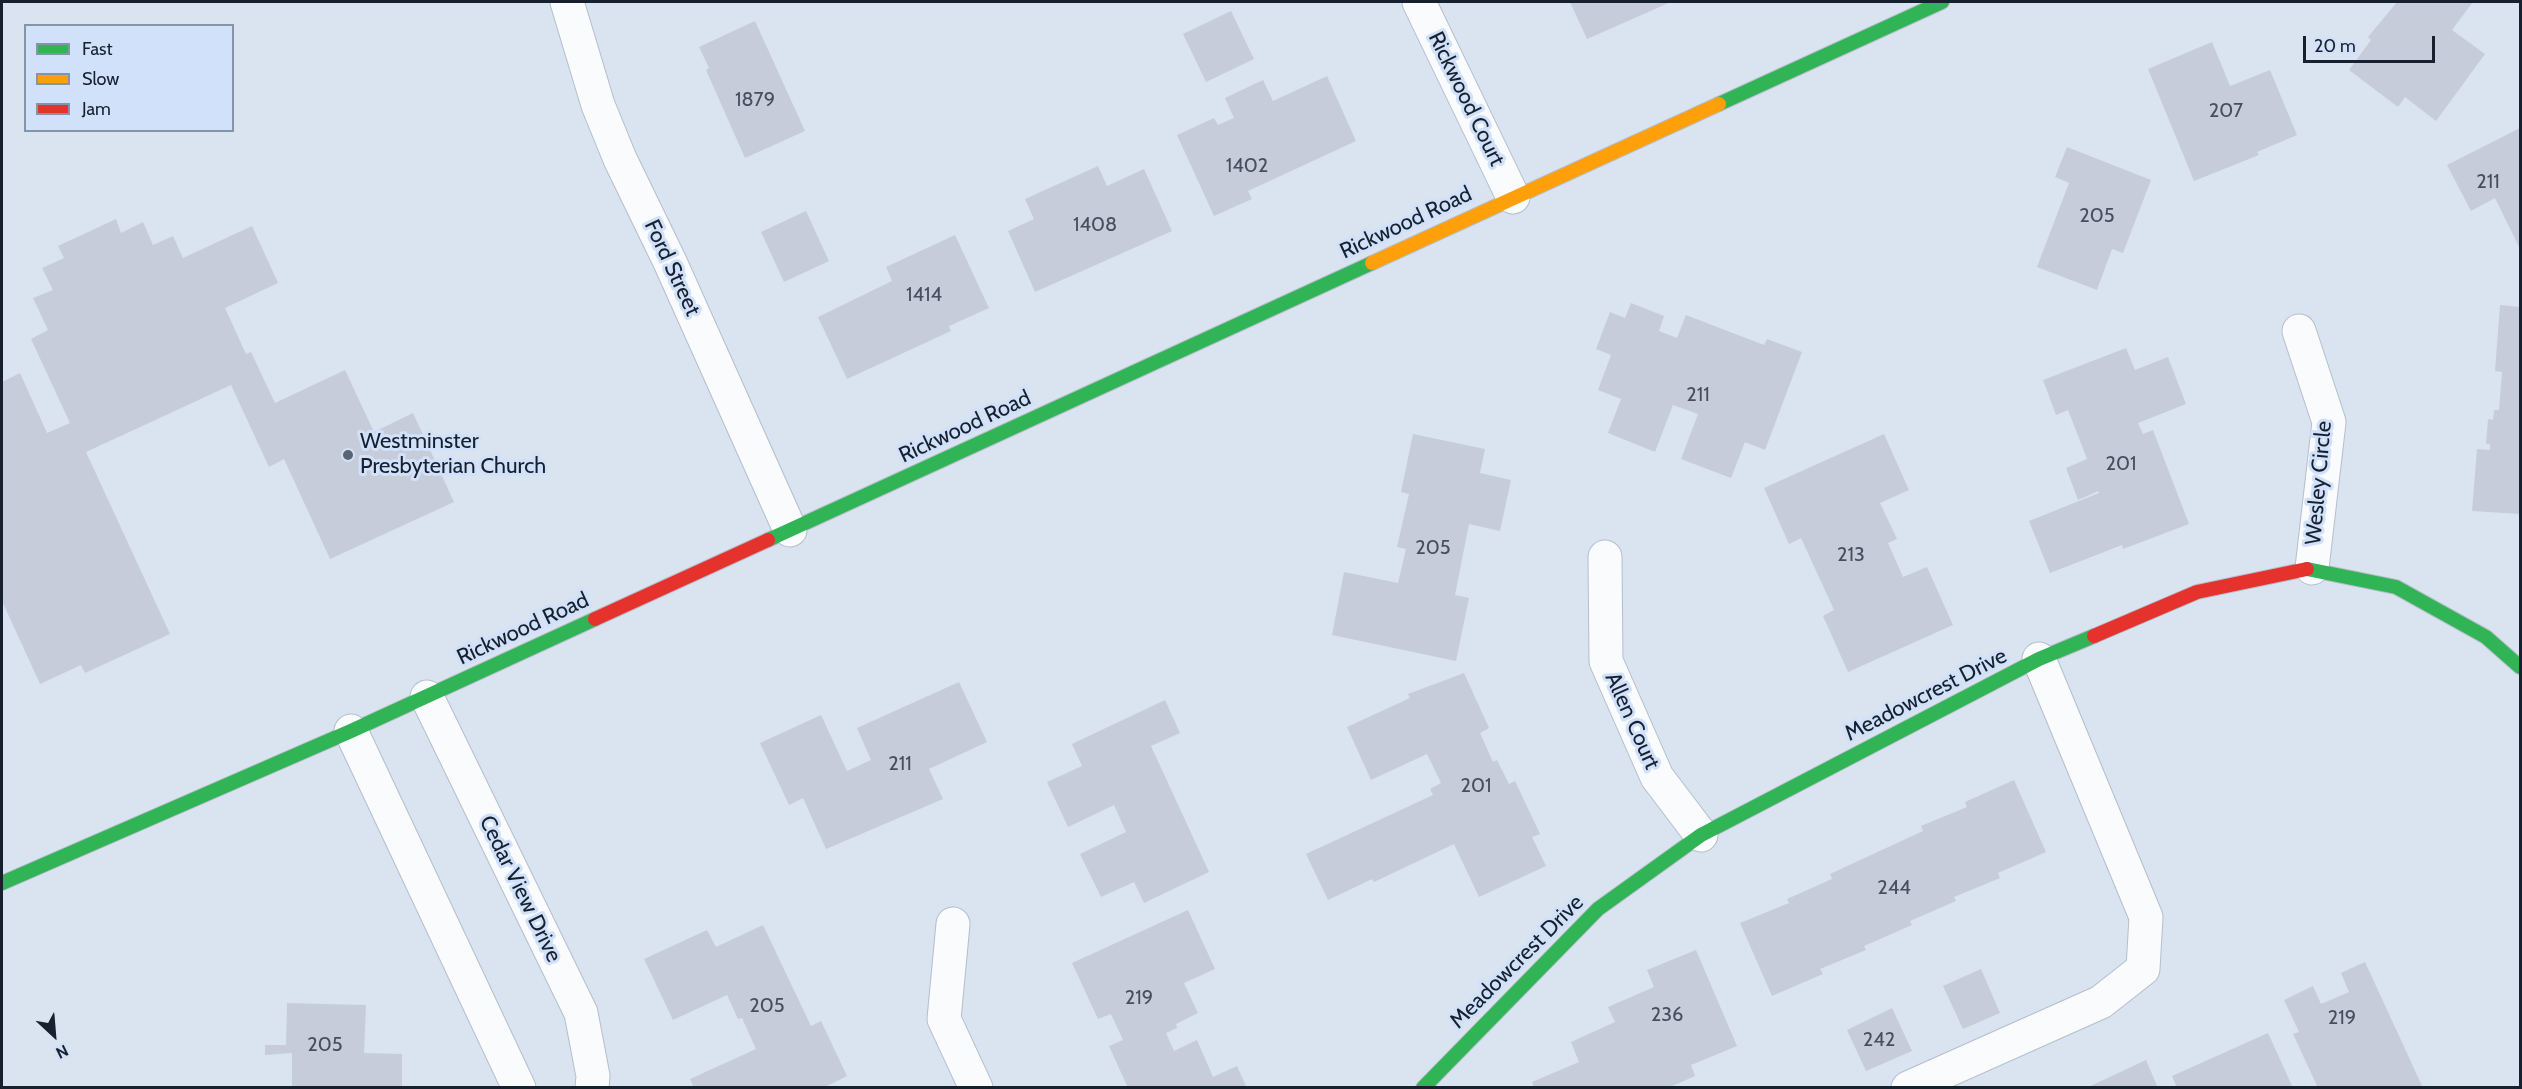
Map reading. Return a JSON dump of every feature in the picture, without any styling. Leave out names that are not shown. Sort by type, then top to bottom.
[{"type":"main road","name":"Rickwood Road","points":[[2,883],[351,731],[1942,2]]},
{"type":"main road","name":"Meadowcrest Drive","points":[[1423,1088],[1598,909],[1701,835],[2039,659],[2197,592],[2312,568],[2396,587],[2486,637],[2520,667]]},
{"type":"street","name":"Ford Street","points":[[567,2],[598,105],[620,159],[670,262],[790,530]]},
{"type":"street","name":"Rickwood Court","points":[[1419,2],[1513,197]]},
{"type":"street","name":"Wesley Circle","points":[[2300,331],[2329,422],[2312,568]]},
{"type":"street","name":"Allen Court","points":[[1605,556],[1606,661],[1657,777],[1701,835]]},
{"type":"street","points":[[1908,1088],[2101,1002],[2143,969],[2146,917],[2039,659]]},
{"type":"street","name":"Cedar View Drive","points":[[427,696],[581,1013],[593,1076],[592,1088]]},
{"type":"street","points":[[351,731],[519,1088]]},
{"type":"street","points":[[953,924],[944,1019],[976,1088]]},
{"type":"building","points":[[1570,2],[1671,2],[1587,39]]},
{"type":"building","points":[[2397,2],[2473,2],[2452,30],[2485,54],[2436,121],[2405,97],[2398,107],[2349,70],[2371,40],[2368,37]]},
{"type":"building","points":[[1231,11],[1254,59],[1206,82],[1183,34]]},
{"type":"building","points":[[755,21],[805,131],[745,158],[706,70],[709,68],[699,47]]},
{"type":"building","points":[[2212,42],[2230,86],[2270,70],[2297,135],[2257,152],[2259,155],[2194,181],[2148,69]]},
{"type":"building","points":[[1327,76],[1356,141],[1248,191],[1252,199],[1214,216],[1177,135],[1214,118],[1218,125],[1234,118],[1225,98],[1263,80],[1273,101]]},
{"type":"building","points":[[2520,128],[2520,249],[2495,198],[2471,211],[2447,165]]},
{"type":"building","points":[[2067,147],[2151,180],[2123,253],[2112,249],[2097,290],[2037,267],[2069,183],[2055,177]]},
{"type":"building","points":[[1098,166],[1107,186],[1144,169],[1172,231],[1035,292],[1008,231],[1034,219],[1025,199]]},
{"type":"building","points":[[806,211],[829,261],[784,282],[761,232]]},
{"type":"building","name":"Westminster Presbyterian Church","points":[[116,219],[121,233],[143,222],[153,245],[173,236],[183,258],[252,226],[278,283],[225,308],[246,354],[251,352],[275,403],[345,370],[374,432],[413,413],[454,502],[330,559],[284,459],[269,467],[231,385],[86,452],[170,634],[85,673],[81,665],[40,684],[2,601],[2,382],[20,373],[47,433],[70,423],[31,339],[48,330],[33,298],[53,290],[42,268],[64,258],[58,246]]},
{"type":"building","points":[[955,235],[989,308],[949,326],[951,331],[847,379],[818,317],[892,281],[886,267]]},
{"type":"building","points":[[1631,303],[1664,316],[1659,331],[1677,338],[1686,315],[1764,345],[1767,339],[1802,352],[1765,450],[1745,442],[1731,478],[1681,459],[1698,414],[1673,405],[1655,452],[1608,433],[1621,399],[1598,390],[1611,355],[1596,349],[1610,312],[1625,318]]},
{"type":"building","points":[[2500,305],[2520,307],[2520,514],[2472,511],[2477,449],[2490,450],[2490,444],[2486,444],[2488,419],[2493,420],[2494,410],[2499,410],[2502,372],[2495,371]]},
{"type":"building","points":[[2126,348],[2135,370],[2168,357],[2186,404],[2138,423],[2143,434],[2153,430],[2189,524],[2123,549],[2122,545],[2050,573],[2029,521],[2099,493],[2098,491],[2078,500],[2066,468],[2087,459],[2068,410],[2056,415],[2043,380]]},
{"type":"building","points":[[1413,434],[1485,449],[1480,473],[1511,480],[1500,531],[1469,524],[1455,595],[1469,598],[1456,661],[1332,635],[1344,572],[1398,583],[1406,549],[1397,547],[1409,494],[1401,492]]},
{"type":"building","points":[[1884,434],[1909,490],[1880,503],[1897,539],[1888,543],[1903,577],[1927,567],[1953,625],[1848,672],[1823,616],[1834,610],[1801,538],[1789,544],[1764,488]]},
{"type":"building","points":[[1464,673],[1489,728],[1480,733],[1493,762],[1497,760],[1509,784],[1515,781],[1540,834],[1532,837],[1546,866],[1479,897],[1454,844],[1374,882],[1372,879],[1328,900],[1306,854],[1433,795],[1430,789],[1441,783],[1427,754],[1371,780],[1347,727],[1410,698],[1408,694]]},
{"type":"building","points":[[959,682],[987,742],[929,769],[943,799],[826,849],[803,798],[789,805],[760,743],[821,715],[847,771],[871,760],[857,728]]},
{"type":"building","points":[[1165,700],[1180,733],[1151,746],[1209,872],[1144,903],[1134,882],[1101,897],[1080,854],[1126,832],[1114,805],[1068,827],[1047,782],[1082,766],[1072,744]]},
{"type":"building","points":[[2014,780],[2046,852],[1998,873],[2000,878],[1954,897],[1956,901],[1910,921],[1912,925],[1864,946],[1866,950],[1820,969],[1823,974],[1772,996],[1740,923],[1789,903],[1787,899],[1832,879],[1830,874],[1923,831],[1921,826],[1967,807],[1965,802]]},
{"type":"building","points":[[1188,910],[1215,969],[1184,983],[1198,1013],[1176,1024],[1177,1028],[1166,1033],[1174,1051],[1197,1040],[1213,1077],[1237,1066],[1247,1088],[1128,1088],[1109,1046],[1123,1040],[1111,1014],[1098,1019],[1072,963]]},
{"type":"building","points":[[763,925],[811,1026],[821,1021],[847,1076],[823,1088],[694,1088],[690,1079],[756,1049],[742,1018],[738,1019],[727,995],[673,1020],[644,959],[707,930],[716,947]]},
{"type":"building","points":[[1696,950],[1737,1046],[1691,1065],[1695,1076],[1668,1088],[1534,1088],[1532,1082],[1579,1062],[1571,1042],[1615,1022],[1608,1007],[1654,987],[1647,970]]},
{"type":"building","points":[[2365,962],[2423,1088],[2318,1088],[2293,1034],[2299,1032],[2284,1000],[2313,986],[2321,1004],[2349,992],[2341,973]]},
{"type":"building","points":[[1981,969],[2000,1013],[1963,1029],[1943,986]]},
{"type":"building","points":[[287,1003],[366,1005],[364,1053],[402,1054],[402,1088],[292,1088],[292,1053],[265,1055],[265,1045],[286,1045]]},
{"type":"building","points":[[1892,1008],[1912,1051],[1866,1071],[1847,1030]]},
{"type":"building","points":[[2268,1033],[2293,1088],[2177,1088],[2172,1076]]},
{"type":"building","points":[[2146,1060],[2158,1088],[2086,1088]]},
{"type":"traffic: fast","points":[[1719,104],[1942,2]]},
{"type":"traffic: fast","points":[[768,540],[1372,263]]},
{"type":"traffic: fast","points":[[2307,569],[2396,587],[2486,637],[2520,667]]},
{"type":"traffic: fast","points":[[2,883],[351,731],[595,619]]},
{"type":"traffic: fast","points":[[1423,1088],[1598,909],[1701,835],[2039,659],[2094,636]]},
{"type":"traffic: slow","points":[[1372,263],[1719,104]]},
{"type":"traffic: jam","points":[[595,619],[768,540]]},
{"type":"traffic: jam","points":[[2094,636],[2197,592],[2307,569]]},
{"type":"place","name":"Westminster Presbyterian Church","points":[[348,455]]}]
